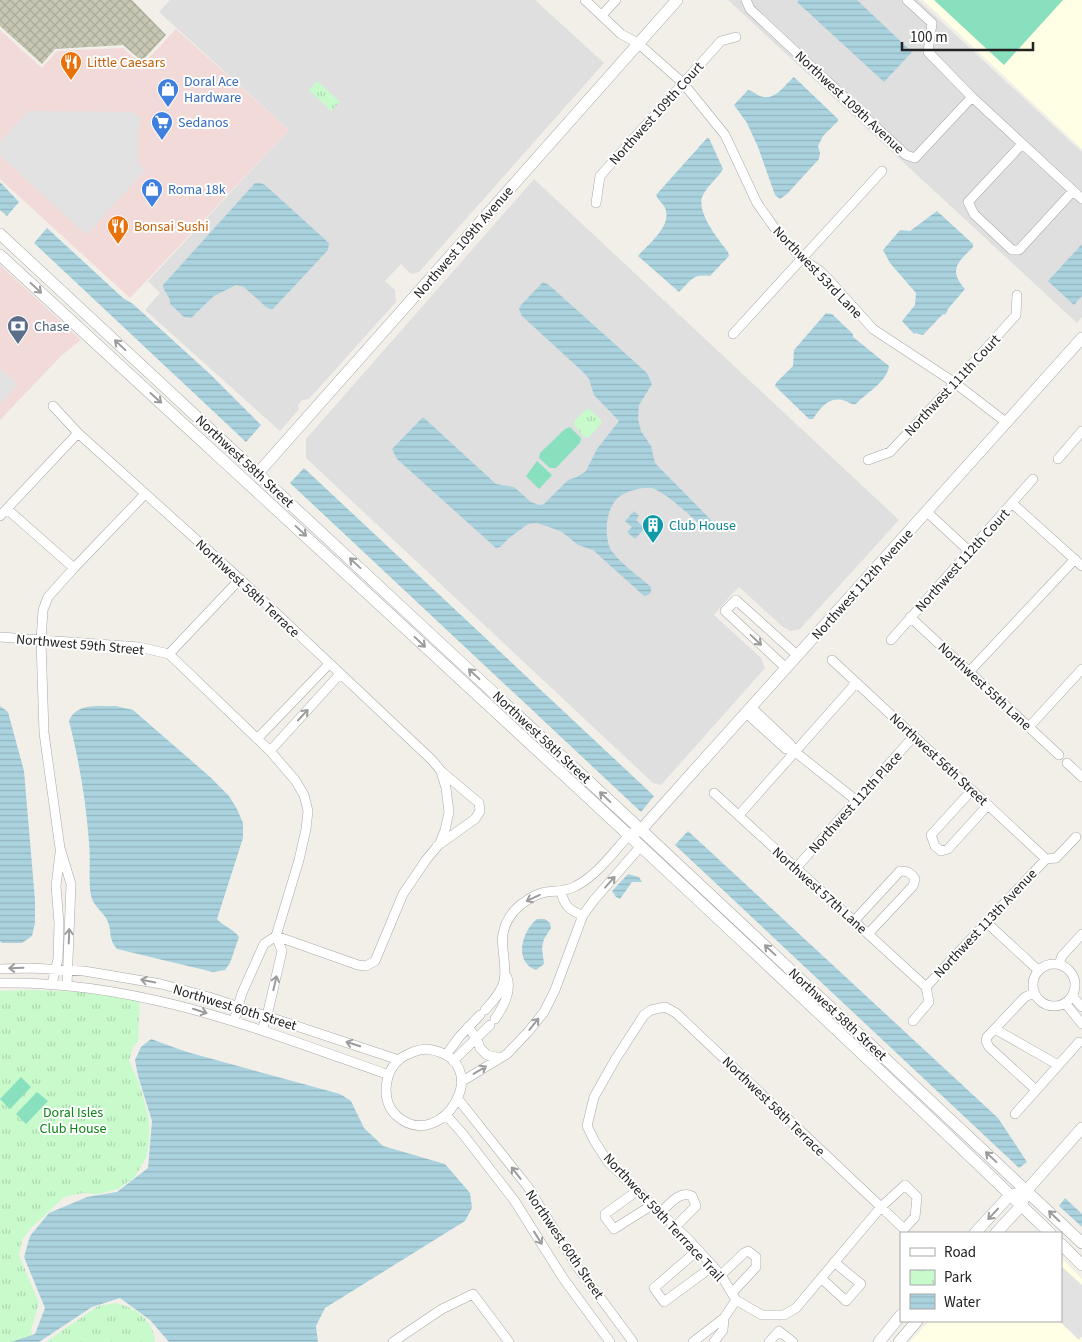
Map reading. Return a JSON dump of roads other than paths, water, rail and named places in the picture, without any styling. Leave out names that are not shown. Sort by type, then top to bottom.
[{"type":"street","name":"Northwest 53rd Lane","points":[[585,0],[621,34],[639,44],[683,83],[725,135],[757,203],[776,230],[802,259],[830,280],[874,328],[955,383],[1007,423]]},
{"type":"street","points":[[602,15],[616,0]]},
{"type":"street","name":"Northwest 109th Avenue","points":[[249,483],[678,0]]},
{"type":"street","name":"Northwest 109th Avenue","points":[[746,0],[750,9],[906,155],[915,158],[972,97]]},
{"type":"street","points":[[907,0],[932,23],[928,52],[972,97],[1082,200]]},
{"type":"street","name":"Northwest 109th Court","points":[[596,203],[600,176],[721,42],[736,37]]},
{"type":"street","points":[[1022,144],[968,202],[974,214],[1012,250],[1019,250],[1072,191]]},
{"type":"street","points":[[733,334],[882,171]]},
{"type":"street","name":"Northwest 58th Street","points":[[0,234],[1082,1243]]},
{"type":"street","name":"Northwest 58th Street","points":[[0,255],[249,483],[640,847],[1049,1232]]},
{"type":"street","name":"Northwest 111th Court","points":[[868,460],[890,452],[955,383],[1016,315],[1018,295]]},
{"type":"street","name":"Northwest 112th Avenue","points":[[450,1058],[477,1039],[493,1022],[505,1004],[509,983],[501,945],[504,928],[513,912],[526,900],[545,892],[562,891],[575,887],[589,878],[628,836],[641,830],[1082,338]]},
{"type":"street","name":"Northwest 58th Terrace","points":[[53,406],[78,433],[240,579],[432,760],[441,771],[479,803],[480,811],[475,819],[437,846]]},
{"type":"street","points":[[0,516],[78,433]]},
{"type":"street","points":[[1058,458],[1080,436]]},
{"type":"street","name":"Northwest 112th Court","points":[[891,640],[1033,480]]},
{"type":"street","points":[[67,985],[71,884],[60,848],[44,733],[41,641],[43,610],[48,597],[145,494]]},
{"type":"street","points":[[1012,503],[1082,566]]},
{"type":"street","points":[[7,509],[74,568]]},
{"type":"street","points":[[927,512],[970,551]]},
{"type":"street","points":[[969,672],[1074,560]]},
{"type":"street","points":[[240,579],[169,654],[270,751],[295,780],[304,795],[308,811],[299,860],[276,936],[282,952],[262,1030]]},
{"type":"street","points":[[786,668],[725,611],[736,600],[798,656]]},
{"type":"street","name":"Northwest 55th Lane","points":[[910,617],[1059,755]]},
{"type":"street","name":"Northwest 59th Street","points":[[0,637],[139,647],[169,654]]},
{"type":"street","name":"Northwest 56th Street","points":[[832,660],[1046,859]]},
{"type":"street","points":[[257,739],[329,664]]},
{"type":"street","points":[[1028,727],[1082,669]]},
{"type":"street","points":[[270,751],[340,674]]},
{"type":"street","points":[[739,815],[856,682]]},
{"type":"street","points":[[748,710],[773,732],[786,749],[794,752],[857,801]]},
{"type":"street","name":"Northwest 112th Place","points":[[796,868],[914,736]]},
{"type":"street","points":[[1067,763],[1082,777]]},
{"type":"street","points":[[276,936],[358,965],[366,966],[375,961],[402,894],[437,846],[445,830],[449,812],[446,788],[441,771]]},
{"type":"street","points":[[972,790],[931,835],[935,846],[941,851],[948,849],[988,805]]},
{"type":"street","name":"Northwest 57th Lane","points":[[714,792],[926,987]]},
{"type":"street","points":[[461,1082],[507,1054],[544,1012],[555,990],[583,915],[640,847],[641,830]]},
{"type":"street","name":"Northwest 113th Avenue","points":[[913,1021],[929,1002],[926,987],[1046,859],[1056,858],[1076,837]]},
{"type":"street","points":[[52,984],[58,959],[59,923],[56,886],[60,848]]},
{"type":"street","points":[[854,921],[900,871],[907,871],[911,874],[916,879],[913,886],[868,934]]},
{"type":"street","points":[[562,891],[563,902],[568,908],[574,913],[583,915]]},
{"type":"street","points":[[986,922],[1038,970]]},
{"type":"street","points":[[1059,964],[1062,956],[1082,934]]},
{"type":"street","points":[[234,1021],[264,944],[276,936]]},
{"type":"street","points":[[1059,964],[1068,969],[1074,977],[1076,987],[1073,997],[1066,1004],[1056,1007],[1047,1006],[1039,1001],[1034,993],[1032,985],[1034,977],[1038,970],[1044,966],[1059,964]]},
{"type":"street","name":"Northwest 112th Avenue","points":[[450,1058],[468,1027],[497,996],[504,982],[504,965]]},
{"type":"street","name":"Northwest 60th Street","points":[[0,969],[68,970],[161,984],[267,1016],[399,1060]]},
{"type":"street","name":"Northwest 60th Street","points":[[0,984],[67,985],[153,998],[262,1030],[389,1075]]},
{"type":"street","points":[[1034,993],[1025,997],[987,1037],[986,1041],[989,1047],[1036,1090]]},
{"type":"street","points":[[1073,997],[1082,1007]]},
{"type":"street","points":[[1066,1004],[1081,1021]]},
{"type":"street","name":"Northwest 58th Terrace","points":[[666,1007],[676,1013],[904,1229],[915,1217],[917,1197],[904,1184],[881,1207]]},
{"type":"street","name":"Northwest 59th Terrrace Trail","points":[[666,1007],[651,1010],[644,1015],[594,1097],[587,1126],[608,1162],[698,1250],[721,1275],[734,1296],[762,1316],[772,1317]]},
{"type":"street","points":[[468,1027],[486,1055],[500,1058]]},
{"type":"street","points":[[995,1029],[1058,1064]]},
{"type":"street","points":[[1015,1114],[1079,1042]]},
{"type":"street","points":[[426,1049],[437,1050],[450,1058],[460,1074],[461,1082],[458,1099],[446,1116],[424,1125],[412,1124],[395,1115],[386,1094],[389,1075],[399,1060],[415,1050],[426,1049]]},
{"type":"street","name":"Northwest 60th Street","points":[[458,1099],[528,1187],[576,1265],[634,1342]]},
{"type":"street","name":"Northwest 60th Street","points":[[446,1116],[462,1133],[514,1200],[563,1278],[610,1342]]},
{"type":"street","points":[[997,1232],[1021,1206],[1027,1190],[1082,1128]]},
{"type":"street","points":[[976,1232],[1010,1196],[1027,1190]]},
{"type":"street","points":[[637,1191],[605,1214],[612,1228],[614,1229],[652,1205]]},
{"type":"street","points":[[660,1213],[682,1194],[692,1196],[696,1206],[675,1227]]},
{"type":"street","points":[[793,1342],[779,1331],[772,1317],[784,1315],[796,1308],[881,1207]]},
{"type":"street","points":[[1062,1245],[1082,1265]]},
{"type":"street","points":[[698,1250],[654,1288],[664,1302],[713,1266]]},
{"type":"street","points":[[714,1342],[723,1330],[724,1318],[734,1296],[756,1268],[756,1257],[748,1251],[744,1253],[721,1275]]},
{"type":"street","points":[[821,1278],[846,1300],[861,1284],[834,1262]]},
{"type":"street","points":[[393,1342],[442,1308],[474,1294],[509,1342]]},
{"type":"street","points":[[879,1342],[900,1316]]},
{"type":"street","points":[[693,1342],[724,1318]]},
{"type":"street","points":[[899,1342],[916,1322]]},
{"type":"street","points":[[890,1328],[891,1342]]},
{"type":"street","points":[[769,1342],[779,1331]]},
{"type":"water","points":[[799,0],[857,0],[912,52],[884,82],[797,2]]},
{"type":"water","points":[[794,77],[838,121],[823,136],[818,146],[819,159],[787,194],[780,199],[775,195],[758,147],[747,123],[734,105],[748,90],[765,97],[775,95]]},
{"type":"water","points":[[709,138],[723,169],[703,195],[702,209],[709,225],[729,256],[710,276],[696,277],[679,292],[638,256],[662,230],[665,224],[665,209],[656,195]]},
{"type":"water","points":[[0,182],[19,202],[7,216],[0,210]]},
{"type":"water","points":[[255,183],[265,185],[329,243],[328,250],[273,309],[266,307],[244,287],[236,285],[214,296],[191,318],[184,317],[170,304],[163,285]]},
{"type":"water","points":[[937,211],[973,244],[973,247],[959,262],[956,271],[957,277],[965,289],[948,311],[923,335],[914,334],[902,321],[915,305],[916,293],[890,263],[883,250],[900,230],[910,231]]},
{"type":"water","points":[[47,228],[210,374],[261,425],[246,442],[34,243]]},
{"type":"water","points":[[1082,244],[1082,296],[1074,305],[1048,281]]},
{"type":"water","points":[[543,282],[549,285],[647,373],[652,384],[639,405],[638,419],[641,431],[651,446],[655,463],[713,522],[706,529],[671,499],[651,488],[632,491],[616,500],[610,510],[607,523],[607,536],[610,548],[623,563],[651,587],[651,592],[648,595],[644,596],[593,550],[578,545],[562,532],[537,523],[528,524],[500,547],[496,548],[397,459],[392,449],[423,417],[496,484],[514,487],[531,502],[539,505],[544,504],[568,480],[586,471],[597,449],[619,421],[594,395],[589,379],[583,372],[522,316],[519,309],[521,305]]},
{"type":"water","points":[[826,313],[832,314],[853,334],[853,337],[889,366],[880,382],[856,404],[840,400],[830,401],[822,407],[813,419],[809,419],[775,386],[793,366],[794,350]]},
{"type":"water","points":[[304,468],[654,796],[641,812],[290,483]]},
{"type":"water","points":[[634,511],[639,516],[636,520],[645,528],[635,539],[627,532],[632,527],[625,521]]},
{"type":"water","points":[[0,706],[8,712],[24,771],[35,900],[35,923],[32,936],[22,943],[2,943],[0,941]]},
{"type":"water","points":[[116,706],[133,710],[209,776],[229,796],[243,823],[243,838],[217,919],[239,937],[230,963],[225,970],[213,972],[117,949],[112,941],[109,925],[91,896],[90,849],[86,812],[79,766],[69,721],[77,711],[83,708]]},
{"type":"water","points":[[688,831],[998,1118],[1027,1162],[1019,1168],[675,845]]},
{"type":"water","points":[[628,874],[639,877],[642,882],[632,882],[620,899],[612,891]]},
{"type":"water","points":[[537,919],[545,919],[550,923],[551,928],[544,939],[542,948],[544,964],[536,970],[524,960],[522,946],[527,931]]},
{"type":"water","points":[[151,1039],[187,1052],[340,1094],[351,1101],[364,1128],[383,1146],[445,1164],[470,1193],[472,1208],[465,1221],[325,1308],[316,1326],[318,1342],[169,1342],[150,1320],[120,1298],[92,1307],[39,1342],[11,1342],[35,1334],[45,1308],[24,1257],[30,1236],[49,1213],[87,1197],[117,1192],[148,1168],[152,1121],[135,1060],[141,1047]]},
{"type":"water","points":[[1065,1198],[1082,1214],[1082,1227],[1059,1206]]},
{"type":"place","name":"Little Caesars","points":[[71,81]]},
{"type":"place","name":"Doral Ace Hardware","points":[[168,108]]},
{"type":"place","name":"Sedanos","points":[[162,141]]},
{"type":"place","name":"Roma 18k","points":[[152,208]]},
{"type":"place","name":"Bonsai Sushi","points":[[118,245]]},
{"type":"place","name":"Chase","points":[[18,345]]},
{"type":"place","name":"Club House","points":[[653,544]]},
{"type":"park label","name":"Doral Isles Club House","points":[[73,1120]]}]
